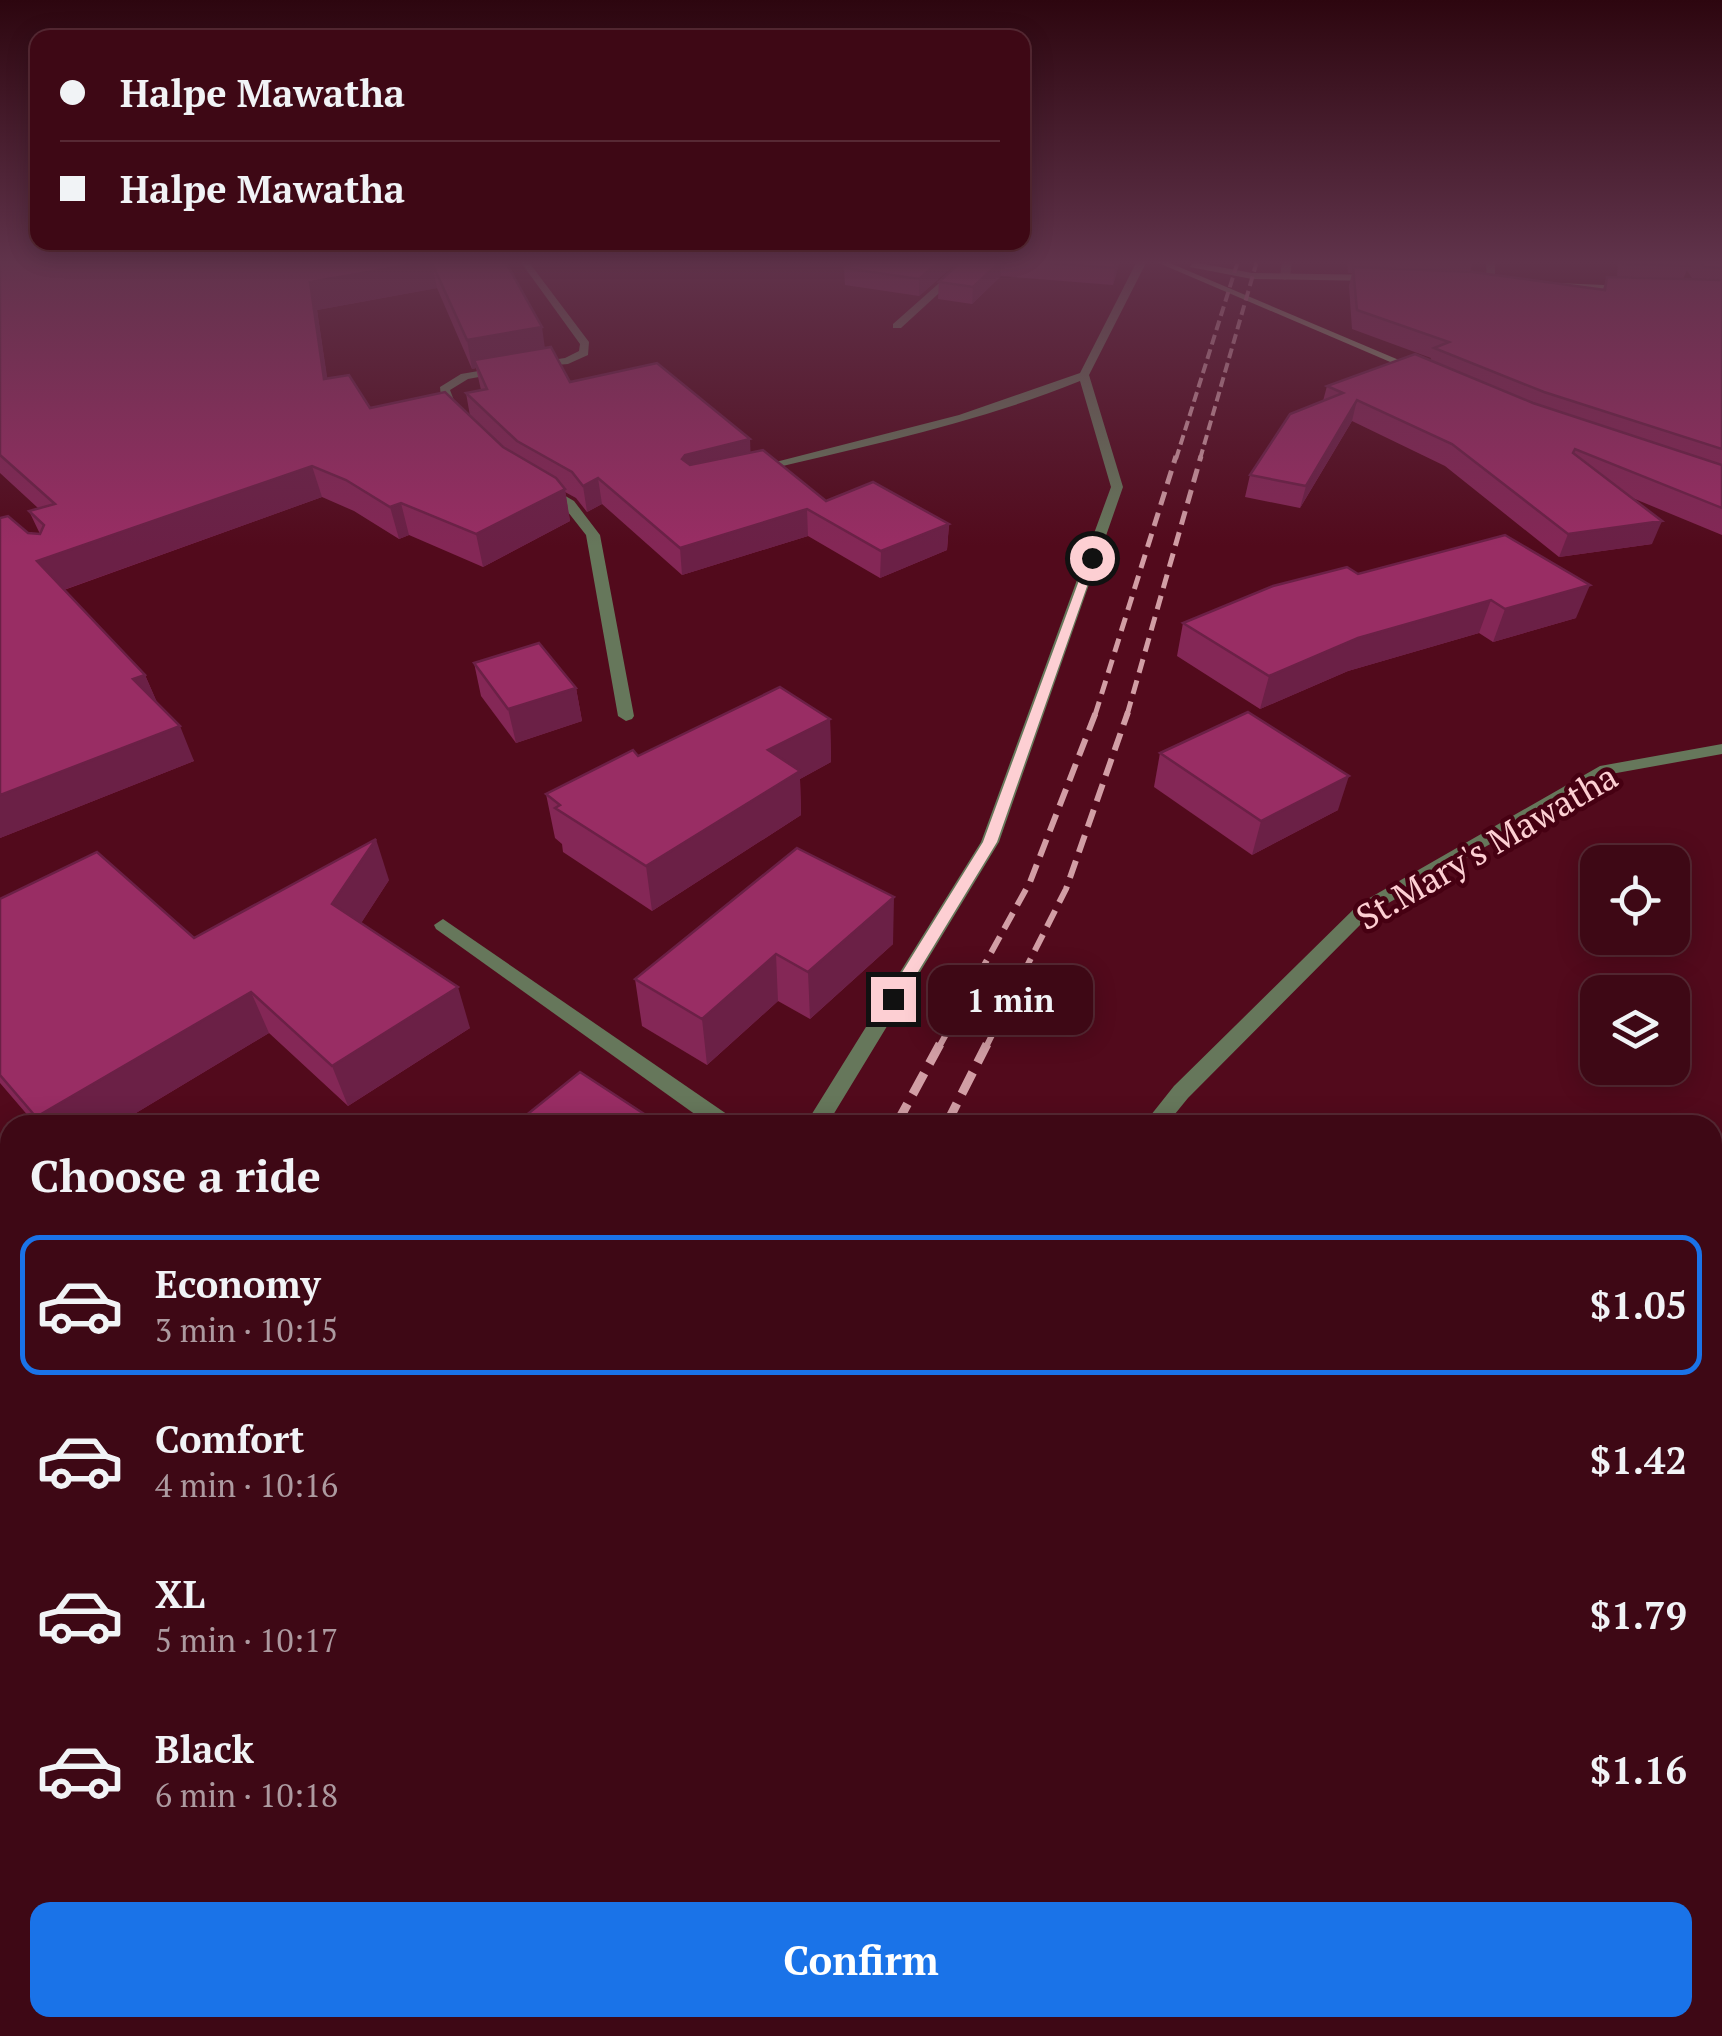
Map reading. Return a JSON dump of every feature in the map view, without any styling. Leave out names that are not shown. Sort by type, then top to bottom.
[{"type":"street","points":[[462,420],[448,407],[444,389],[465,376],[568,361],[578,356]]},
{"type":"street","points":[[732,475],[903,433],[1048,391],[1084,375],[1094,356]]},
{"type":"street","points":[[1385,356],[1442,380]]},
{"type":"street","points":[[822,1115],[990,842],[1104,525],[1117,488],[1084,375]]},
{"type":"street","points":[[529,480],[569,504],[593,536],[626,716]]},
{"type":"street","name":"St.Mary's Mawatha","points":[[1162,1115],[1366,908],[1606,770],[1722,750]]},
{"type":"street","points":[[443,925],[712,1115]]},
{"type":"building","points":[[0,356],[321,356],[324,379],[349,375],[370,408],[445,392],[503,447],[556,478],[565,489],[476,534],[401,503],[390,507],[346,480],[312,466],[37,561],[145,675],[133,679],[180,726],[0,795],[0,518],[8,516],[28,533],[40,534],[44,525],[29,511],[55,504],[0,455]]},
{"type":"building","points":[[556,356],[570,382],[657,363],[750,439],[685,455],[682,459],[690,465],[763,450],[826,501],[873,482],[949,524],[881,551],[807,509],[680,548],[598,478],[583,486],[572,472],[517,441],[466,393],[487,389],[474,360]]},
{"type":"building","points":[[1409,356],[1420,356],[1533,403],[1722,465],[1722,508],[1575,449],[1573,453],[1662,521],[1568,534],[1452,444],[1357,400],[1306,486],[1250,475],[1290,414],[1343,393],[1327,386]]},
{"type":"building","points":[[1454,356],[1722,356],[1722,449],[1544,392]]},
{"type":"building","points":[[1505,535],[1590,585],[1505,609],[1491,600],[1358,638],[1269,676],[1183,623],[1273,586],[1347,567],[1358,574]]},
{"type":"building","points":[[539,643],[576,688],[508,709],[474,663]]},
{"type":"building","points":[[780,687],[830,719],[768,750],[800,771],[646,866],[555,808],[560,805],[546,794],[633,750],[638,756]]},
{"type":"building","points":[[1248,712],[1349,776],[1261,821],[1160,753]]},
{"type":"building","points":[[376,839],[332,904],[458,987],[332,1066],[251,992],[34,1115],[0,1075],[0,899],[97,852],[194,938]]},
{"type":"building","points":[[797,848],[894,897],[808,972],[776,954],[702,1019],[635,979]]},
{"type":"building","points":[[580,1072],[646,1115],[526,1115]]},
{"type":"railway","points":[[1176,459],[1208,356]]},
{"type":"railway","points":[[1200,459],[1230,356]]},
{"type":"railway","points":[[1096,713],[1176,456]]},
{"type":"railway","points":[[1127,714],[1201,456]]},
{"type":"railway","points":[[939,1047],[1030,882],[1096,713]]},
{"type":"railway","points":[[986,1047],[1066,889],[1127,714]]},
{"type":"railway","points":[[901,1115],[940,1044]]},
{"type":"railway","points":[[951,1115],[987,1044]]},
{"type":"route","points":[[893,999],[990,842],[1092,558]]}]
